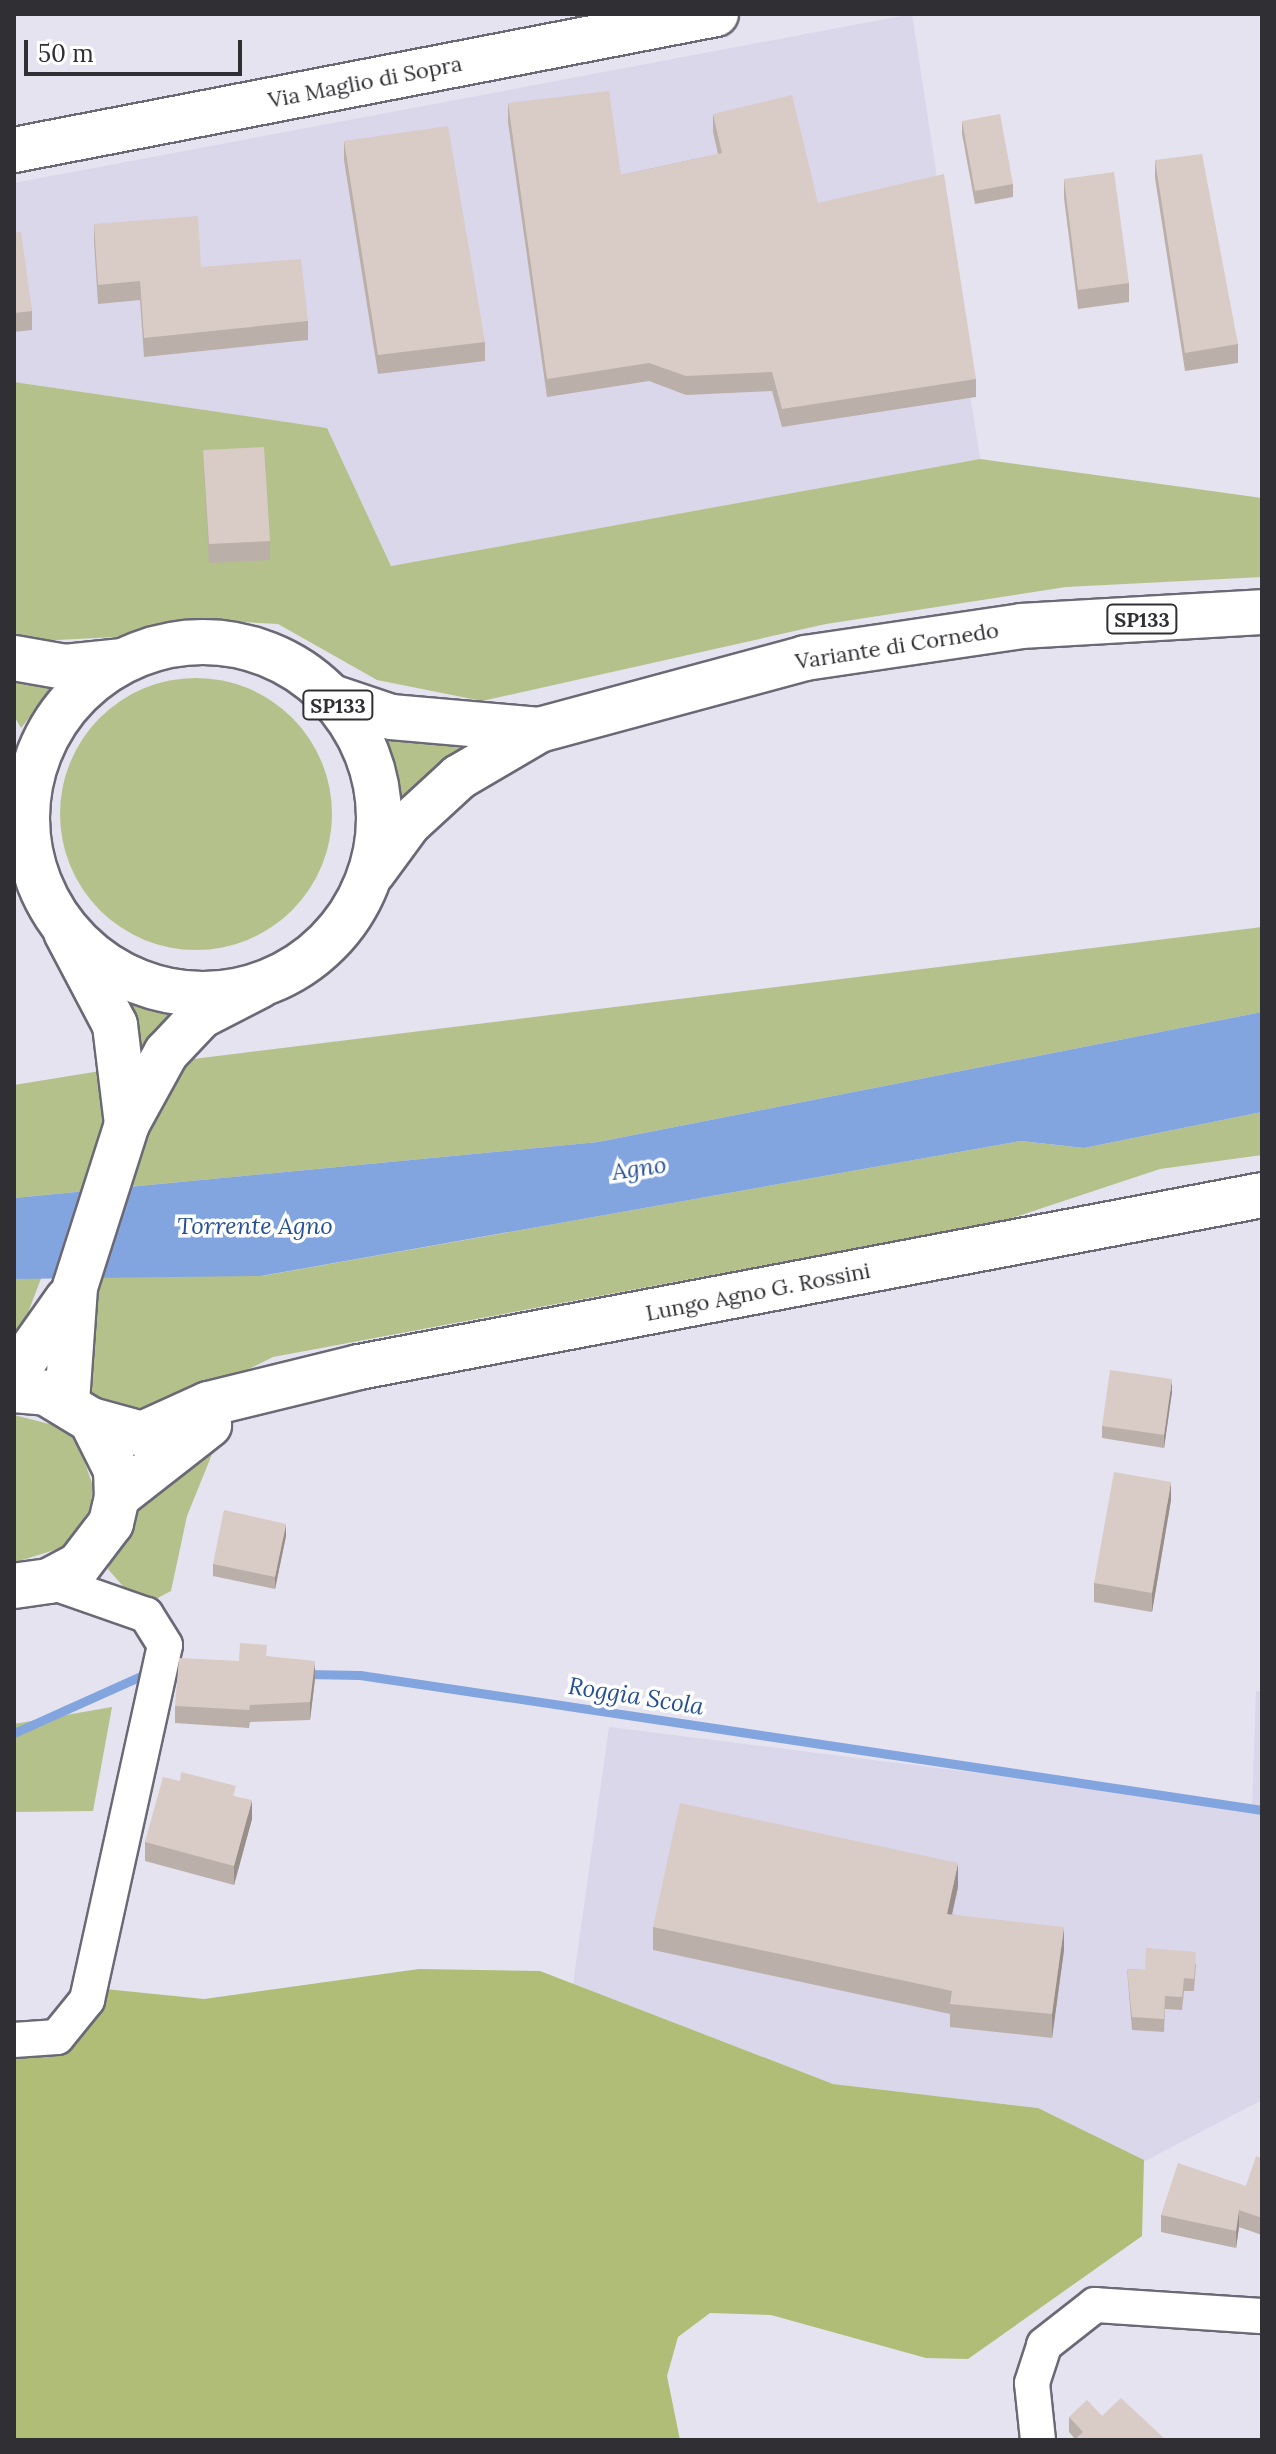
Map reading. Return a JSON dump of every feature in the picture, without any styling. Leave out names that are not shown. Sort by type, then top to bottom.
[{"type":"main road","name":"Via Maglio di Sopra","points":[[14,150],[716,14]]},
{"type":"main road","name":"Variante di Cornedo","points":[[539,730],[805,658],[1021,626],[1262,612]]},
{"type":"main road","name":"SP133","points":[[14,658],[65,667],[121,661],[175,643],[233,644],[287,662],[332,697],[360,736],[376,782],[379,830],[369,877]]},
{"type":"main road","name":"SP133","points":[[121,661],[81,690],[23,757],[26,829],[38,884],[66,932],[106,967],[154,988],[206,995],[259,986],[325,943],[409,823],[459,777],[539,730]]},
{"type":"main road","name":"SP133","points":[[332,697],[391,717],[539,730]]},
{"type":"main road","points":[[66,932],[115,1025],[127,1124]]},
{"type":"main road","points":[[32,1584],[98,1546],[117,1497],[111,1456],[39,1356],[75,1287],[127,1124],[166,1053],[201,1016],[259,986]]},
{"type":"main road","name":"Lungo Agno G. Rossini","points":[[14,1390],[142,1434],[255,1393],[368,1365],[1262,1195]]},
{"type":"main road","name":"Lungo Agno G. Rossini","points":[[117,1497],[255,1393]]},
{"type":"street","points":[[98,1546],[99,1581],[118,1604]]},
{"type":"street","points":[[14,2040],[57,2037],[87,2000],[165,1645],[146,1615],[118,1604],[32,1584]]},
{"type":"street","points":[[1038,2440],[1032,2383],[1044,2345],[1095,2305],[1262,2316]]},
{"type":"shaded area","points":[[912,14],[980,459],[391,566],[326,428],[14,382],[14,183]]},
{"type":"shaded area","points":[[1256,1691],[1262,1692],[1262,2100],[1145,2161],[1038,2108],[833,2084],[573,1984],[609,1727],[1252,1807]]},
{"type":"green space","points":[[14,382],[327,428],[391,566],[980,459],[1262,498],[1262,577],[1066,587],[826,624],[482,701],[377,680],[278,624],[184,619],[116,637],[37,641],[14,635]]},
{"type":"green space","points":[[14,673],[63,675],[21,728],[14,716]]},
{"type":"green space","points":[[196,678],[235,684],[260,694],[292,718],[309,739],[321,762],[329,788],[332,814],[326,853],[316,878],[292,910],[271,927],[248,939],[222,947],[196,950],[157,944],[132,934],[100,910],[83,889],[71,866],[63,840],[60,814],[66,775],[76,750],[100,718],[121,701],[144,689],[170,681]]},
{"type":"green space","points":[[371,721],[489,736],[397,807],[393,762]]},
{"type":"green space","points":[[1262,927],[1262,1012],[598,1142],[14,1198],[14,1085],[131,1066],[115,994],[181,1009],[145,1065]]},
{"type":"green space","points":[[1262,1112],[1262,1155],[1160,1169],[1006,1220],[273,1357],[159,1414],[115,1414],[84,1389],[81,1348],[102,1274],[262,1276],[1021,1141],[1084,1148]]},
{"type":"green space","points":[[42,1276],[21,1331],[14,1338],[14,1279]]},
{"type":"green space","points":[[14,1415],[61,1427],[78,1443],[93,1486],[90,1509],[64,1547],[16,1562]]},
{"type":"green space","points":[[219,1437],[187,1516],[171,1591],[152,1601],[134,1599],[108,1569],[116,1544],[154,1488]]},
{"type":"green space","points":[[112,1707],[93,1811],[14,1812],[14,1724]]},
{"type":"green space","points":[[419,1969],[540,1971],[833,2084],[1038,2108],[1144,2160],[1142,2236],[968,2359],[926,2358],[771,2315],[710,2313],[678,2337],[667,2376],[680,2440],[14,2440],[14,2052],[95,1988],[204,1999]]},
{"type":"water","name":"Torrente Agno","points":[[1262,1012],[1262,1112],[1084,1148],[1021,1141],[261,1276],[14,1279],[14,1198],[598,1142]]},
{"type":"building","points":[[609,91],[621,175],[722,153],[713,114],[792,95],[818,203],[944,174],[976,379],[782,409],[772,372],[686,376],[649,363],[547,379],[508,103]]},
{"type":"building","points":[[1000,114],[1013,184],[975,191],[962,121]]},
{"type":"building","points":[[448,126],[485,342],[378,355],[344,141]]},
{"type":"building","points":[[1202,154],[1238,344],[1185,353],[1155,160]]},
{"type":"building","points":[[1114,172],[1129,283],[1078,290],[1064,179]]},
{"type":"building","points":[[198,216],[201,267],[301,259],[308,321],[144,338],[140,281],[98,285],[94,224]]},
{"type":"building","points":[[21,232],[32,311],[14,313],[14,233]]},
{"type":"building","points":[[264,447],[270,541],[209,544],[203,450]]},
{"type":"building","points":[[1110,1370],[1172,1379],[1164,1435],[1102,1426]]},
{"type":"building","points":[[1114,1472],[1171,1482],[1152,1593],[1094,1583]]},
{"type":"building","points":[[224,1510],[286,1524],[275,1577],[213,1564]]},
{"type":"building","points":[[240,1643],[267,1645],[266,1656],[315,1661],[310,1702],[250,1705],[249,1710],[175,1706],[179,1658],[239,1661]]},
{"type":"building","points":[[181,1772],[236,1786],[233,1796],[252,1800],[234,1866],[145,1842],[163,1777],[180,1781]]},
{"type":"building","points":[[680,1803],[958,1863],[947,1914],[1064,1927],[1052,2014],[950,2004],[952,1991],[653,1927]]},
{"type":"building","points":[[1146,1948],[1196,1952],[1194,1979],[1184,1978],[1182,1997],[1165,1996],[1164,2019],[1132,2017],[1127,1969],[1145,1970]]},
{"type":"building","points":[[1256,2156],[1262,2158],[1262,2218],[1239,2210],[1236,2231],[1161,2215],[1178,2163],[1246,2186]]},
{"type":"building","points":[[1121,2398],[1166,2440],[1074,2440],[1083,2432],[1069,2417],[1087,2400],[1102,2416]]},
{"type":"waterway","name":"Roggia Scola","points":[[14,1733],[152,1671]]},
{"type":"waterway","name":"Roggia Scola","points":[[307,1674],[360,1675],[1262,1810]]},
{"type":"water label","name":"Agno","points":[[639,1168]]}]
